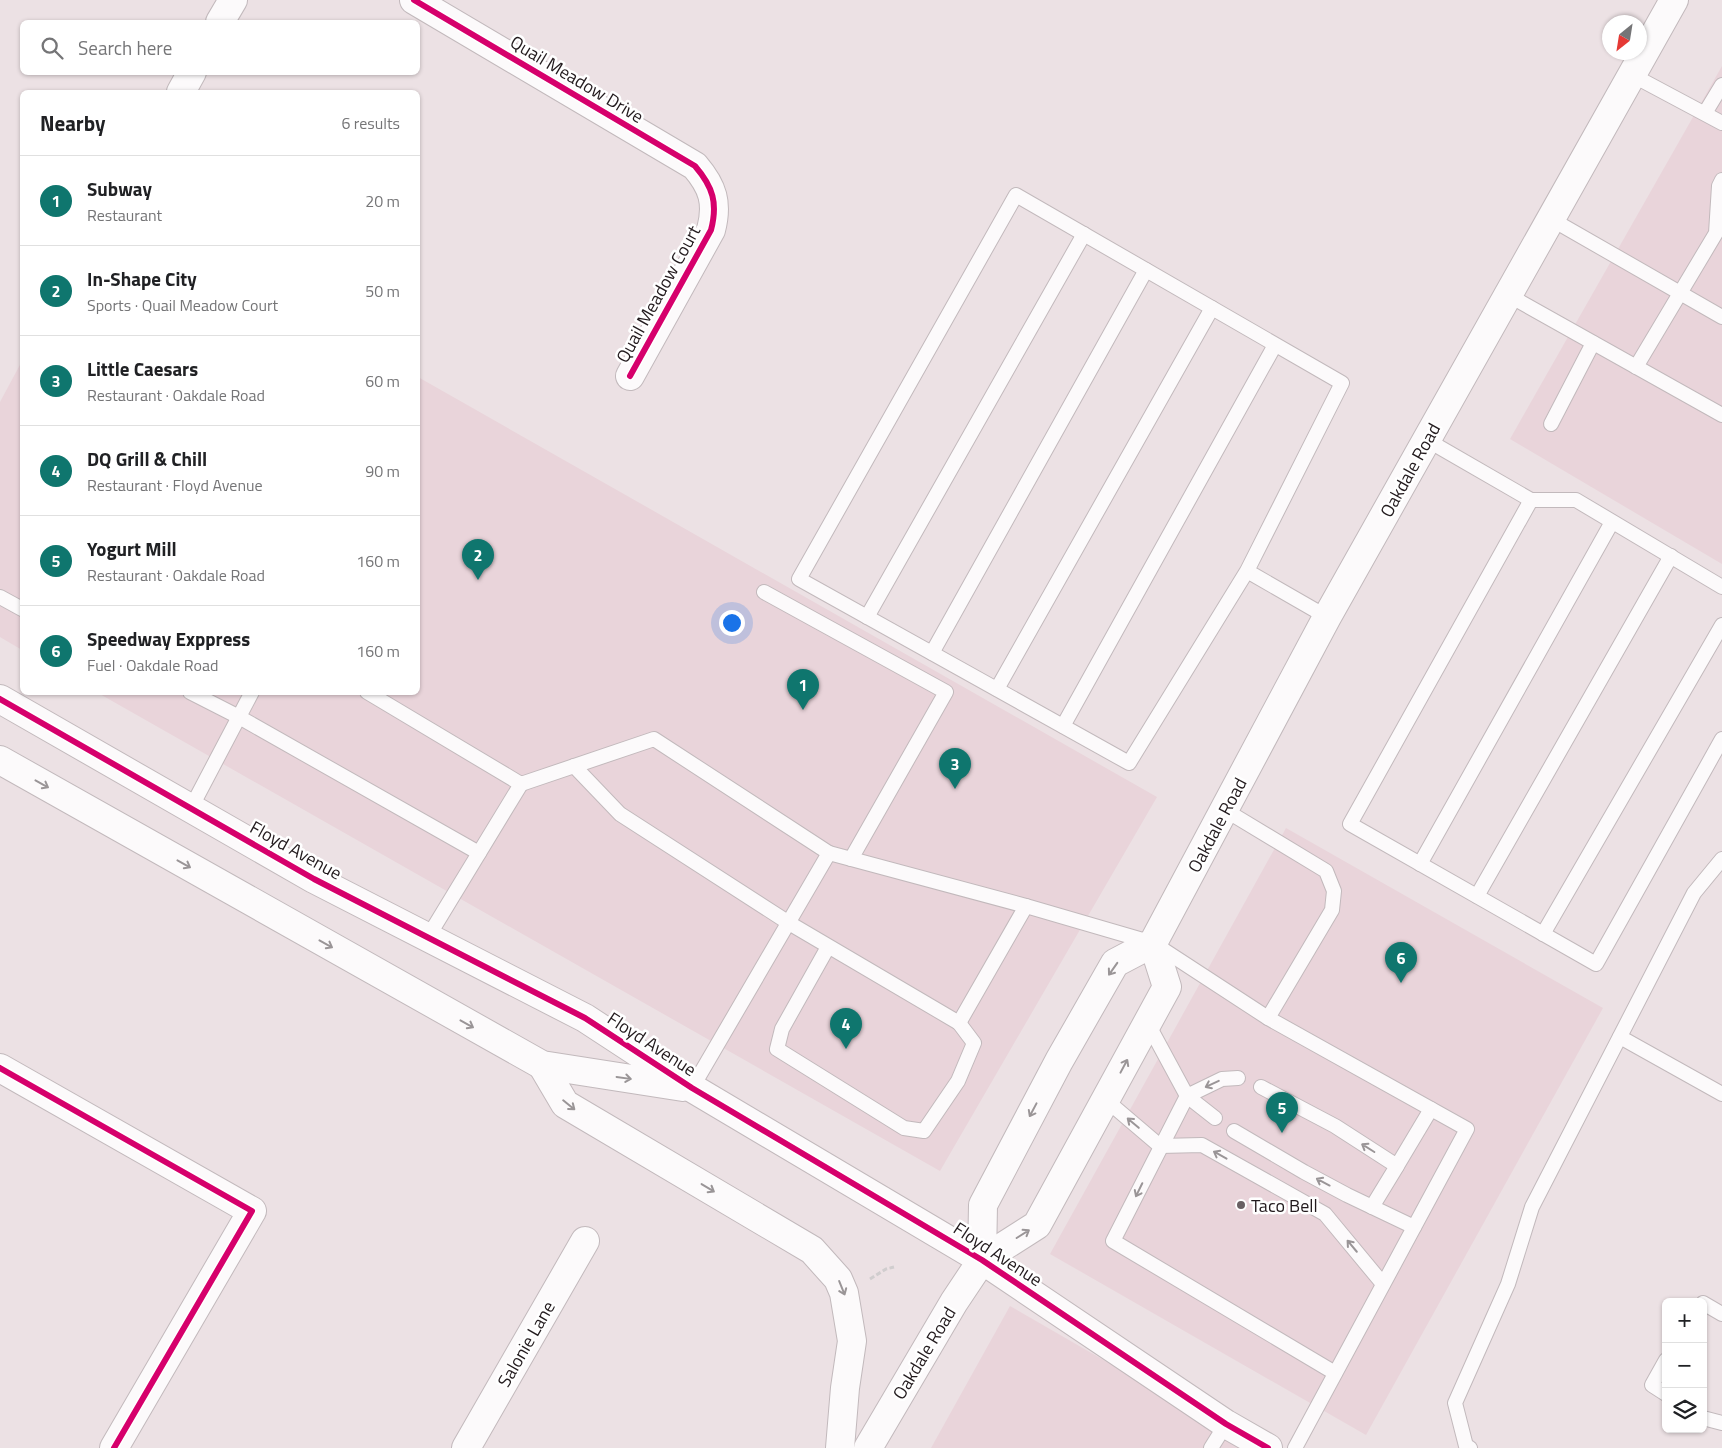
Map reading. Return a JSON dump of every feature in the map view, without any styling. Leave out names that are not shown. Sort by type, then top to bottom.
[{"type":"street","points":[[221,20],[233,0]]},
{"type":"street","name":"Quail Meadow Drive","points":[[414,0],[695,166],[704,177],[713,196]]},
{"type":"street","name":"Oakdale Road","points":[[868,1448],[954,1302],[982,1260],[1037,1226],[1167,987],[1153,943],[1327,617],[1632,75],[1670,1]]},
{"type":"street","points":[[181,90],[190,75]]},
{"type":"street","name":"Quail Meadow Court","points":[[630,376],[711,230],[715,215],[713,196]]},
{"type":"street","name":"Floyd Avenue","points":[[0,699],[314,879],[585,1018],[692,1088],[982,1260],[1226,1424],[1268,1448]]},
{"type":"street","name":"Floyd Avenue","points":[[0,760],[542,1066],[692,1088]]},
{"type":"street","points":[[982,1260],[983,1205],[1059,1061],[1115,963],[1153,943]]},
{"type":"street","points":[[542,1066],[565,1104],[812,1250],[838,1279],[844,1294],[852,1342],[845,1388],[840,1448]]},
{"type":"street","points":[[0,1068],[252,1211],[114,1448]]},
{"type":"street","name":"Salonie Lane","points":[[466,1448],[585,1241]]},
{"type":"lane","points":[[1632,75],[1722,122]]},
{"type":"lane","points":[[1705,113],[1722,85]]},
{"type":"lane","points":[[1636,367],[1716,233],[1720,211],[1719,186],[1722,180]]},
{"type":"lane","points":[[1016,195],[1146,270],[1342,383],[1247,571],[1129,763],[799,579],[1016,195]]},
{"type":"lane","points":[[1550,219],[1722,318]]},
{"type":"lane","points":[[867,617],[1084,234]]},
{"type":"lane","points":[[932,653],[1146,270]]},
{"type":"lane","points":[[1508,295],[1722,415]]},
{"type":"lane","points":[[997,689],[1212,308]]},
{"type":"lane","points":[[1551,424],[1593,343]]},
{"type":"lane","points":[[1063,726],[1275,344]]},
{"type":"lane","points":[[1427,440],[1532,500],[1576,500],[1722,587]]},
{"type":"lane","points":[[1532,500],[1350,824],[1596,964],[1722,739]]},
{"type":"lane","points":[[1420,864],[1612,522]]},
{"type":"lane","points":[[1477,896],[1671,556]]},
{"type":"lane","points":[[1247,571],[1327,617]]},
{"type":"lane","points":[[764,592],[946,692],[851,859]]},
{"type":"lane","points":[[0,598],[20,608]]},
{"type":"lane","points":[[1543,934],[1722,625]]},
{"type":"lane","points":[[196,695],[239,717],[479,853]]},
{"type":"lane","points":[[191,808],[250,695]]},
{"type":"lane","points":[[372,695],[521,784]]},
{"type":"lane","points":[[428,938],[521,784],[654,739],[829,853],[1026,906],[1153,943],[1268,1018],[1467,1129],[1295,1448]]},
{"type":"lane","points":[[574,766],[620,814],[788,923],[959,1023],[974,1043],[958,1081],[924,1130],[904,1128],[777,1049],[782,1029],[828,947]]},
{"type":"lane","points":[[1225,810],[1326,872],[1334,891],[1332,910],[1268,1018]]},
{"type":"lane","points":[[692,1088],[829,853]]},
{"type":"lane","points":[[1470,1448],[1466,1446],[1455,1403],[1508,1284],[1532,1207],[1694,894],[1722,859]]},
{"type":"lane","points":[[959,1023],[1026,906]]},
{"type":"lane","points":[[1147,1022],[1187,1096],[1215,1118]]},
{"type":"lane","points":[[1620,1037],[1722,1094]]},
{"type":"lane","points":[[1238,1078],[1222,1079],[1187,1096],[1160,1146],[1114,1241],[1335,1372]]},
{"type":"lane","points":[[1261,1087],[1335,1126],[1397,1166]]},
{"type":"lane","points":[[1106,1100],[1160,1146],[1202,1145],[1325,1214],[1383,1284]]},
{"type":"lane","points":[[1372,1207],[1431,1108]]},
{"type":"lane","points":[[1234,1130],[1304,1172],[1414,1227]]},
{"type":"lane","points":[[1707,1305],[1722,1314]]},
{"type":"lane","points":[[1662,1367],[1652,1385],[1662,1391]]},
{"type":"lane","points":[[1707,1419],[1722,1423]]},
{"type":"lane","points":[[1211,1448],[1226,1424]]},
{"type":"path","points":[[867,1283],[886,1269],[894,1267]]},
{"type":"shaded area","points":[[1722,66],[1722,564],[1510,439]]},
{"type":"shaded area","points":[[20,365],[20,649],[0,637],[0,402]]},
{"type":"shaded area","points":[[420,378],[1157,797],[940,1171],[102,695],[420,695]]},
{"type":"shaded area","points":[[1286,828],[1603,1008],[1366,1435],[1050,1254]]},
{"type":"shaded area","points":[[1010,1306],[1256,1448],[931,1448]]},
{"type":"cycle path","points":[[414,0],[695,166],[706,181],[714,203],[711,230],[630,376]]},
{"type":"cycle path","points":[[0,699],[314,879],[585,1018],[692,1088],[982,1260],[1226,1424],[1268,1448]]},
{"type":"cycle path","points":[[0,1068],[252,1211],[114,1448]]},
{"type":"place","name":"In-Shape City","points":[[478,580]]},
{"type":"place","name":"Subway","points":[[803,710]]},
{"type":"place","name":"Little Caesars","points":[[955,789]]},
{"type":"place","name":"Speedway Exppress","points":[[1401,983]]},
{"type":"place","name":"DQ Grill & Chill","points":[[846,1049]]},
{"type":"place","name":"Yogurt Mill","points":[[1282,1133]]},
{"type":"place","name":"Taco Bell","points":[[1241,1205]]}]
